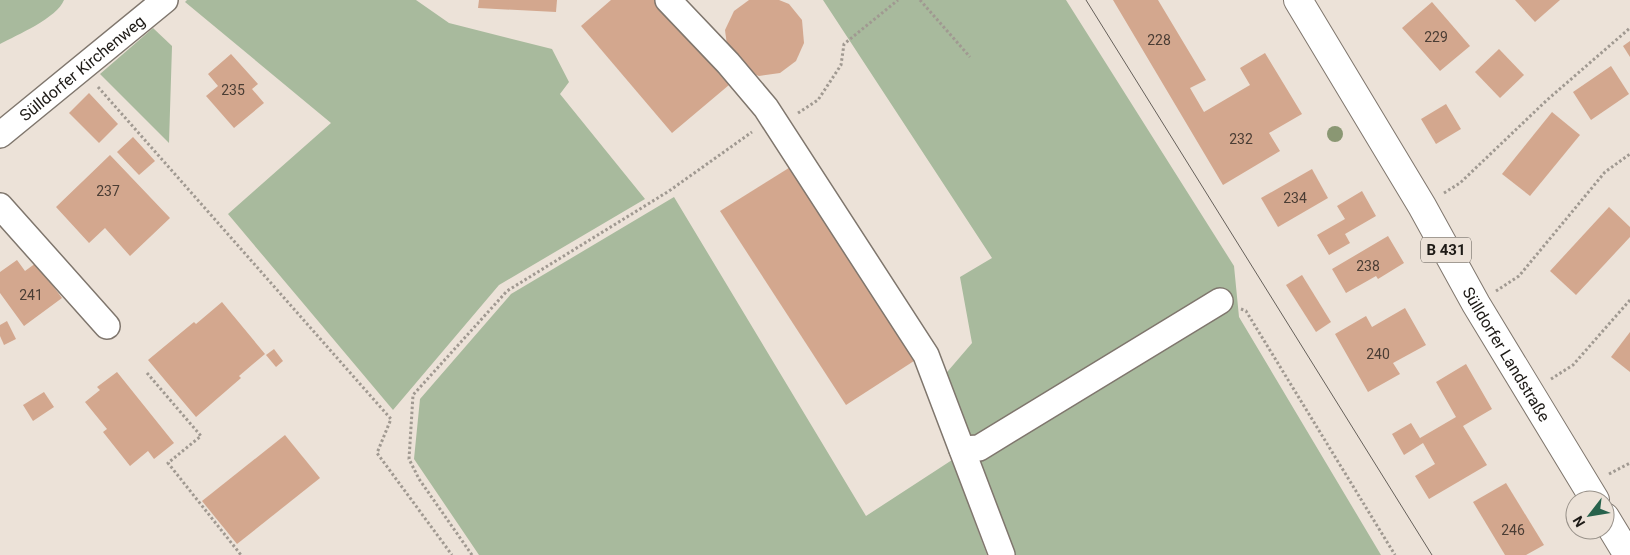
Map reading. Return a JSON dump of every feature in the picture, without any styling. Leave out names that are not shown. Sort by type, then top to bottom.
[{"type":"main road","name":"Sülldorfer Landstraße","points":[[1298,0],[1422,206],[1476,304],[1589,490]]},
{"type":"main road","points":[[1615,534],[1628,555]]},
{"type":"street","name":"Sülldorfer Kirchenweg","points":[[0,135],[165,0]]},
{"type":"street","points":[[668,0],[728,63],[775,122],[926,355],[1002,555]]},
{"type":"street","points":[[0,206],[106,326]]},
{"type":"street","points":[[962,449],[979,448],[1220,300]]},
{"type":"path","points":[[472,555],[420,479],[409,459],[414,395],[506,290],[670,191],[775,122],[818,100],[841,65],[844,44],[898,0]]},
{"type":"path","points":[[920,0],[970,57]]},
{"type":"path","points":[[1460,184],[1547,100],[1630,28]]},
{"type":"path","points":[[81,68],[391,419],[376,453],[452,555]]},
{"type":"path","points":[[1519,276],[1605,172],[1630,154]]},
{"type":"path","points":[[1220,300],[1246,311],[1395,555]]},
{"type":"path","points":[[1573,365],[1630,300]]},
{"type":"path","points":[[148,373],[202,436],[168,463],[241,555]]},
{"type":"green space","points":[[0,0],[64,0],[60,7],[45,19],[0,44]]},
{"type":"green space","points":[[187,0],[416,0],[449,23],[552,49],[569,82],[560,94],[645,199],[499,285],[393,410],[228,214],[331,123],[185,2]]},
{"type":"green space","points":[[823,0],[1066,0],[1234,266],[1239,317],[1381,555],[1011,555],[942,378],[972,343],[960,277],[992,258]]},
{"type":"green space","points":[[153,28],[172,46],[169,143],[100,74]]},
{"type":"green space","points":[[674,197],[866,516],[952,460],[987,555],[479,555],[414,459],[420,399],[511,294]]},
{"type":"building","points":[[479,0],[557,0],[556,12],[478,8]]},
{"type":"building","points":[[611,0],[656,0],[729,85],[672,133],[581,26]]},
{"type":"building","points":[[749,0],[779,0],[789,4],[802,20],[804,43],[796,61],[780,73],[759,76],[740,69],[728,53],[725,30],[734,11]]},
{"type":"building","points":[[1113,0],[1158,0],[1206,80],[1190,88],[1204,112],[1250,85],[1240,68],[1265,53],[1302,114],[1269,133],[1280,151],[1223,185]]},
{"type":"building","points":[[1515,0],[1560,0],[1535,22]]},
{"type":"building","points":[[1432,2],[1470,46],[1440,71],[1402,28]]},
{"type":"building","points":[[1630,41],[1630,57],[1623,46]]},
{"type":"building","points":[[1499,49],[1524,75],[1500,98],[1475,72]]},
{"type":"building","points":[[231,54],[258,84],[252,89],[264,103],[234,128],[206,96],[218,86],[208,74]]},
{"type":"building","points":[[1611,66],[1629,94],[1591,120],[1573,92]]},
{"type":"building","points":[[89,93],[118,124],[99,143],[69,113]]},
{"type":"building","points":[[1446,104],[1461,129],[1436,144],[1421,119]]},
{"type":"building","points":[[1552,112],[1580,135],[1530,196],[1502,174]]},
{"type":"building","points":[[133,137],[155,161],[139,175],[117,152]]},
{"type":"building","points":[[110,155],[170,218],[130,256],[105,228],[89,243],[56,207]]},
{"type":"building","points":[[792,166],[917,359],[846,405],[720,211]]},
{"type":"building","points":[[1312,169],[1328,198],[1278,227],[1261,198]]},
{"type":"building","points":[[1362,191],[1376,216],[1345,234],[1350,243],[1329,255],[1317,235],[1345,219],[1337,206]]},
{"type":"building","points":[[1609,207],[1630,227],[1630,237],[1576,295],[1550,271]]},
{"type":"building","points":[[1388,236],[1404,263],[1378,279],[1376,276],[1346,293],[1332,269]]},
{"type":"building","points":[[17,260],[25,271],[36,263],[62,298],[24,326],[0,293],[0,272]]},
{"type":"building","points":[[1302,275],[1331,322],[1316,332],[1286,285]]},
{"type":"building","points":[[222,302],[265,354],[239,376],[241,378],[196,417],[148,360],[194,322],[196,324]]},
{"type":"building","points":[[1405,308],[1426,345],[1393,363],[1400,374],[1368,392],[1335,334],[1366,316],[1372,327]]},
{"type":"building","points":[[7,321],[16,339],[4,345],[0,336],[0,325]]},
{"type":"building","points":[[1630,332],[1630,372],[1611,357]]},
{"type":"building","points":[[274,349],[283,361],[276,367],[266,355]]},
{"type":"building","points":[[1466,364],[1492,409],[1463,426],[1487,465],[1429,499],[1415,476],[1435,464],[1423,443],[1404,455],[1392,434],[1411,423],[1420,438],[1456,417],[1436,382]]},
{"type":"building","points":[[117,372],[174,443],[154,459],[148,451],[130,466],[103,432],[107,429],[85,402],[100,390],[97,387]]},
{"type":"building","points":[[44,392],[54,407],[33,421],[23,405]]},
{"type":"building","points":[[285,435],[320,478],[237,544],[202,501]]},
{"type":"building","points":[[1506,483],[1544,545],[1526,555],[1505,555],[1473,502]]},
{"type":"tram line","points":[[1086,0],[1432,555]]}]
